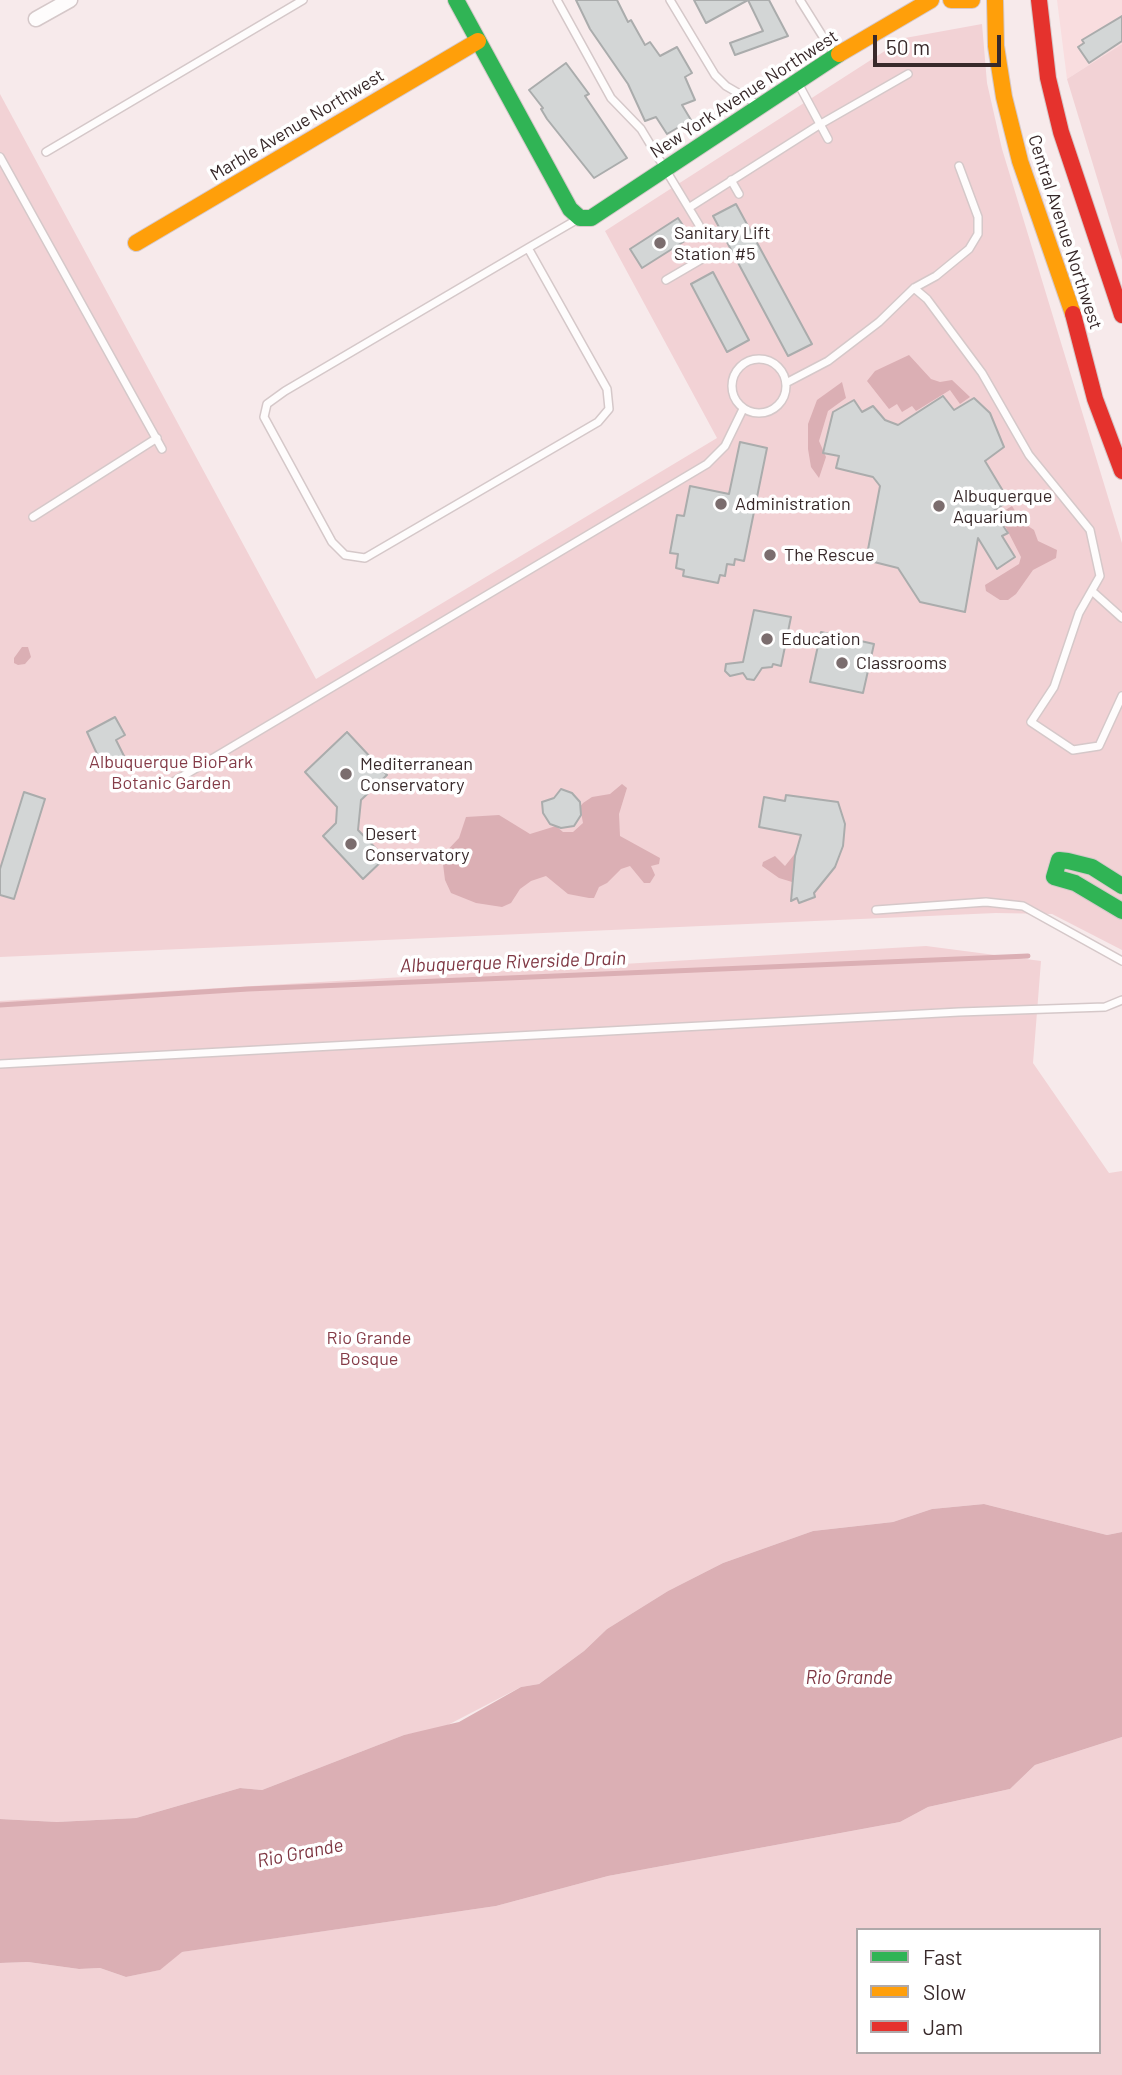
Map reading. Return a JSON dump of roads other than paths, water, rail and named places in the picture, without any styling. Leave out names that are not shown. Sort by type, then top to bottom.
[{"type":"street","points":[[36,19],[70,0]]},
{"type":"street","points":[[456,0],[570,209],[580,218]]},
{"type":"street","name":"New York Avenue Northwest","points":[[580,218],[591,218],[797,82],[931,0]]},
{"type":"street","points":[[951,0],[972,0]]},
{"type":"street","name":"Central Avenue Northwest","points":[[995,0],[998,59],[1020,161],[1071,308],[1096,399],[1122,471]]},
{"type":"street","points":[[1039,0],[1048,78],[1058,118],[1122,315]]},
{"type":"street","name":"Marble Avenue Northwest","points":[[136,243],[478,41]]},
{"type":"street","points":[[1122,886],[1092,867],[1068,860],[1059,860],[1054,877],[1075,883],[1122,911]]},
{"type":"lane","points":[[46,152],[303,0]]},
{"type":"lane","points":[[556,0],[611,98],[641,128],[699,225]]},
{"type":"lane","points":[[670,0],[715,75],[726,86],[760,107]]},
{"type":"lane","points":[[800,0],[836,57]]},
{"type":"lane","points":[[690,207],[819,125],[908,74]]},
{"type":"lane","points":[[797,82],[828,139]]},
{"type":"lane","points":[[0,157],[162,449]]},
{"type":"lane","points":[[786,383],[828,360],[879,321],[914,288],[936,275],[969,249],[978,234],[978,217],[959,166]]},
{"type":"lane","points":[[731,180],[739,194]]},
{"type":"lane","points":[[528,248],[607,389],[609,409],[598,422],[365,558],[345,555],[332,542],[264,417],[267,404],[528,248],[580,218]]},
{"type":"lane","points":[[666,280],[714,251]]},
{"type":"lane","points":[[914,288],[927,299],[982,373],[1029,455],[1090,530],[1100,576],[1079,613],[1054,687],[1031,722],[1073,750],[1100,746],[1122,696]]},
{"type":"lane","points":[[752,360],[770,361],[780,369],[786,383],[780,402],[772,409],[758,413],[743,409],[731,388],[732,379],[743,363],[752,360]]},
{"type":"lane","points":[[173,782],[707,464],[725,446],[743,409]]},
{"type":"lane","points":[[33,517],[156,438]]},
{"type":"lane","points":[[1092,591],[1122,618]]},
{"type":"lane","points":[[876,910],[986,902],[1023,906],[1122,961]]},
{"type":"lane","points":[[0,1063],[959,1012],[1105,1007],[1122,1000]]},
{"type":"water","points":[[909,355],[931,379],[940,382],[952,380],[970,397],[960,404],[950,390],[916,411],[912,406],[902,412],[897,404],[889,409],[867,381],[875,371]]},
{"type":"water","points":[[842,382],[846,398],[828,411],[819,441],[826,457],[819,478],[811,467],[808,424],[817,400]]},
{"type":"water","points":[[1012,506],[1022,522],[1034,530],[1038,541],[1057,550],[1056,558],[1033,570],[1016,594],[1008,600],[1000,600],[986,591],[985,585],[1019,564],[1021,557],[999,514]]},
{"type":"water","points":[[22,647],[28,647],[31,657],[25,664],[18,665],[14,663],[14,658]]},
{"type":"water","points":[[622,784],[627,788],[619,814],[620,836],[660,858],[659,864],[651,866],[655,875],[650,883],[644,883],[630,866],[621,869],[599,887],[594,898],[568,894],[546,876],[531,881],[520,889],[511,903],[502,907],[476,903],[451,893],[445,880],[442,856],[459,838],[466,817],[499,815],[530,834],[556,826],[563,832],[573,832],[583,823],[580,807],[583,803],[592,797],[610,794]]},
{"type":"water","points":[[797,851],[792,882],[779,878],[762,866],[763,862],[775,856],[785,866]]},
{"type":"water","name":"Rio Grande","points":[[984,1504],[1107,1535],[1122,1532],[1122,1737],[1035,1765],[1010,1789],[928,1807],[900,1822],[608,1876],[496,1906],[182,1952],[160,1970],[126,1977],[100,1968],[79,1969],[28,1962],[0,1963],[0,1819],[57,1822],[136,1818],[240,1788],[262,1790],[404,1735],[459,1722],[521,1687],[539,1684],[584,1651],[607,1629],[668,1591],[723,1563],[813,1531],[893,1522],[932,1509]]},
{"type":"waterway","name":"Albuquerque Riverside Drain","points":[[0,1005],[248,989],[1028,956]]},
{"type":"place","name":"Sanitary Lift Station #5","points":[[660,243]]},
{"type":"place","name":"Administration","points":[[721,504]]},
{"type":"place","name":"Albuquerque Aquarium","points":[[939,506]]},
{"type":"place","name":"The Rescue","points":[[770,555]]},
{"type":"place","name":"Education","points":[[767,639]]},
{"type":"place","name":"Classrooms","points":[[842,663]]},
{"type":"place","name":"Mediterranean Conservatory","points":[[346,774]]},
{"type":"place","name":"Desert Conservatory","points":[[351,844]]},
{"type":"park label","name":"Albuquerque BioPark Botanic Garden","points":[[171,772]]},
{"type":"park label","name":"Rio Grande Bosque","points":[[369,1348]]}]
